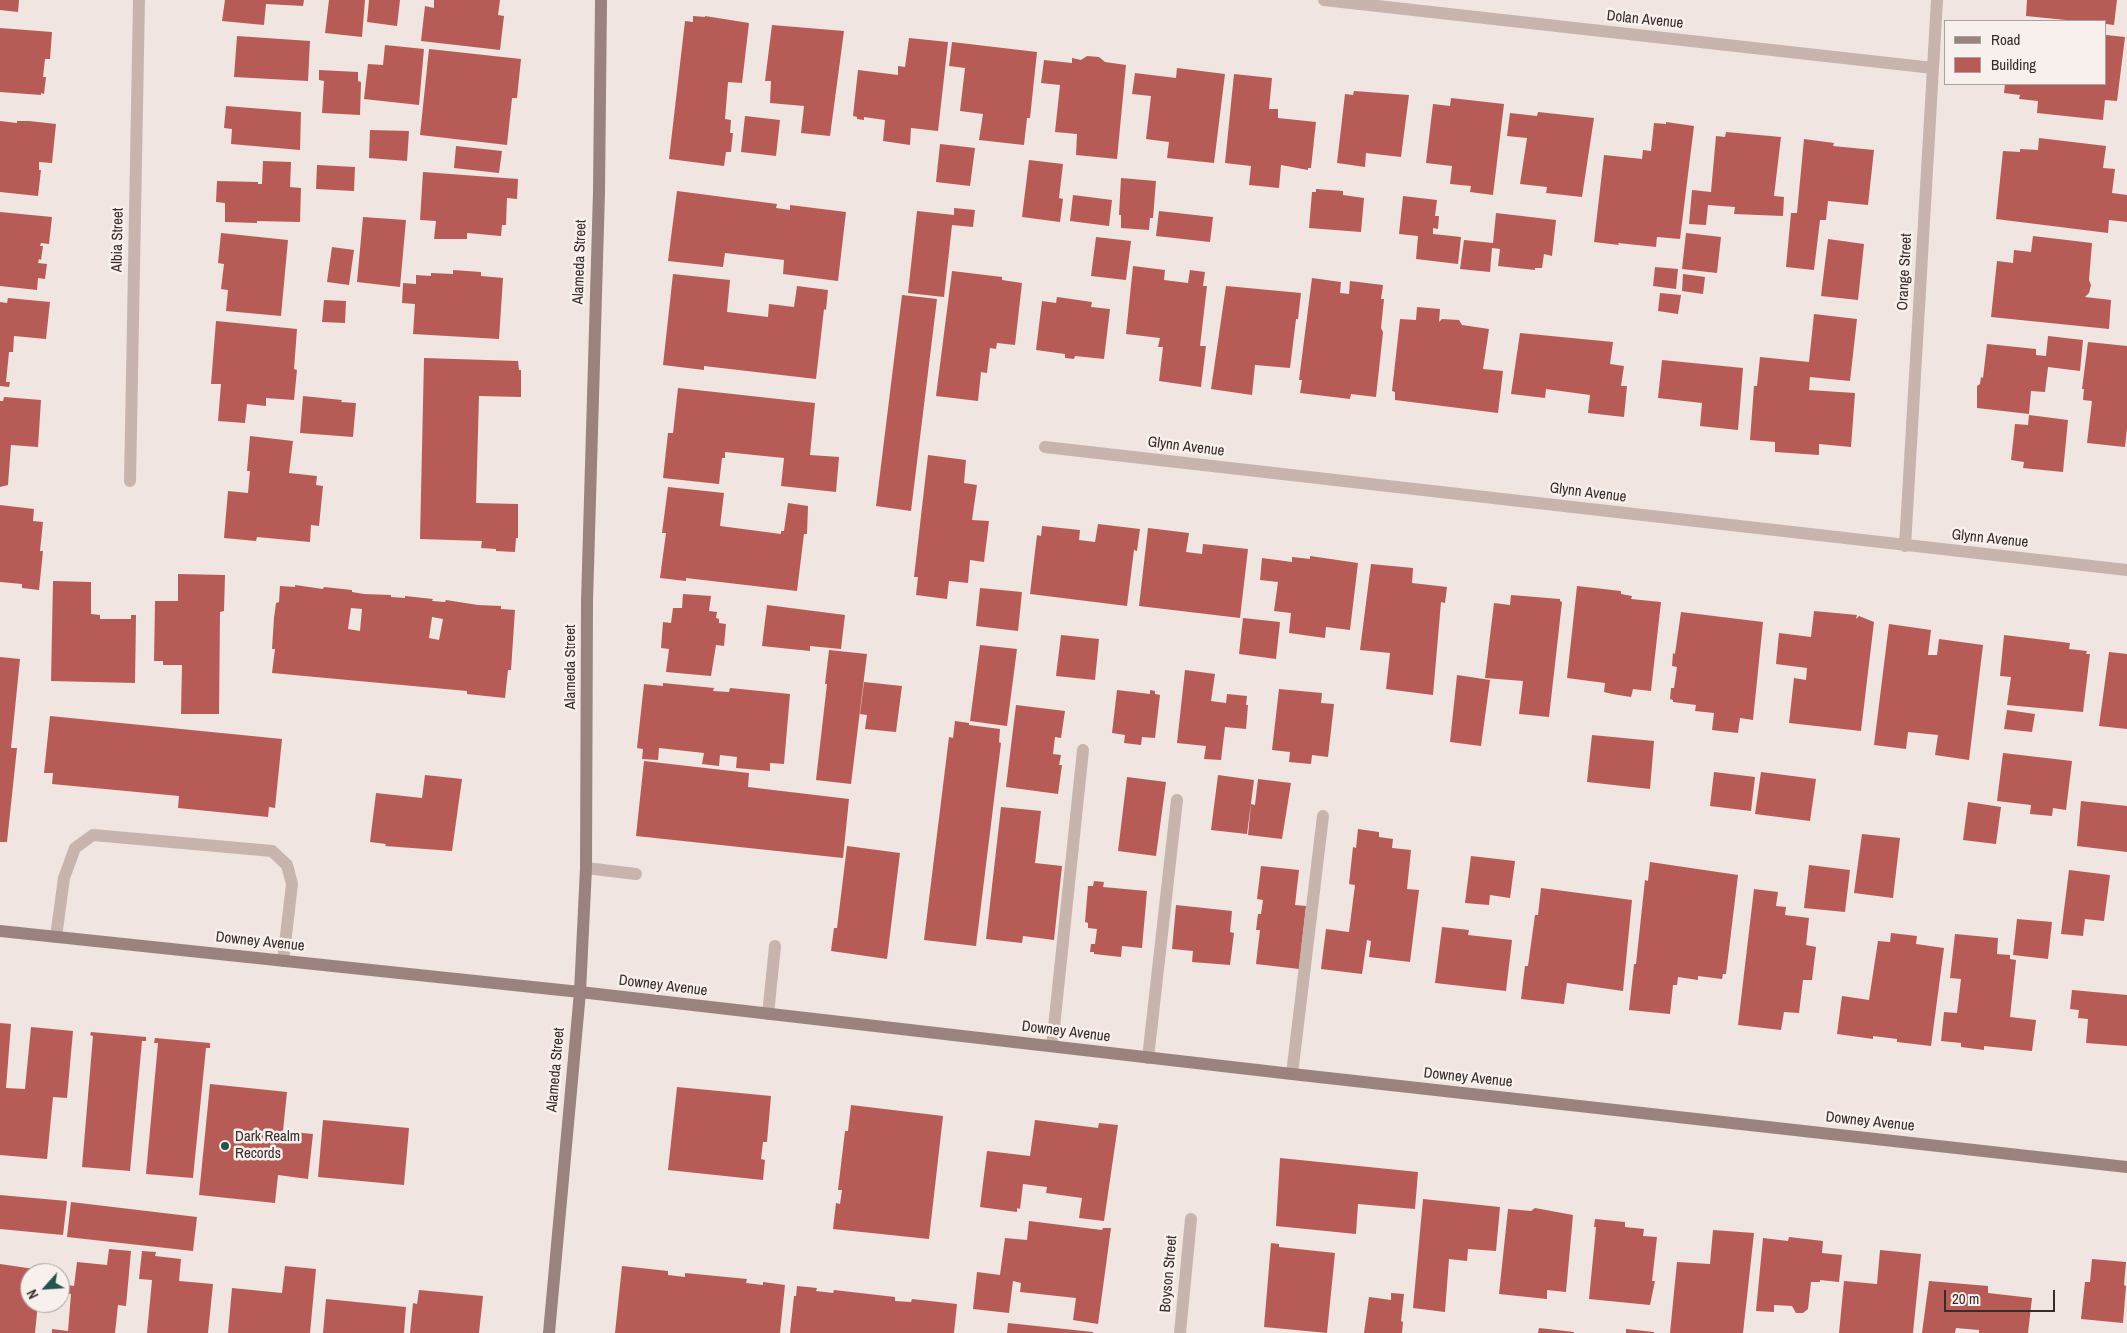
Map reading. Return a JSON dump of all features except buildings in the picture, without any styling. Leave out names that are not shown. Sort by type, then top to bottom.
[{"type":"main road","name":"Alameda Street","points":[[549,1333],[580,992],[586,868],[587,601],[601,0]]},
{"type":"main road","name":"Downey Avenue","points":[[0,931],[580,992],[1148,1058],[2127,1167]]},
{"type":"street","name":"Albia Street","points":[[130,481],[139,0]]},
{"type":"street","name":"Dolan Avenue","points":[[1324,0],[1933,68]]},
{"type":"street","name":"Orange Street","points":[[1905,546],[1937,0]]},
{"type":"street","name":"Glynn Avenue","points":[[1046,447],[2127,570]]},
{"type":"street","points":[[1052,1046],[1083,750]]},
{"type":"street","points":[[1148,1058],[1176,800]]},
{"type":"street","points":[[1292,1074],[1323,816]]},
{"type":"street","points":[[56,937],[64,878],[75,848],[93,835],[272,851],[287,865],[292,884],[283,961]]},
{"type":"street","points":[[586,868],[636,874]]},
{"type":"street","points":[[768,1014],[775,946]]},
{"type":"street","name":"Boyson Street","points":[[1180,1333],[1191,1219]]},
{"type":"place","name":"Dark Realm Records","points":[[225,1146]]}]
